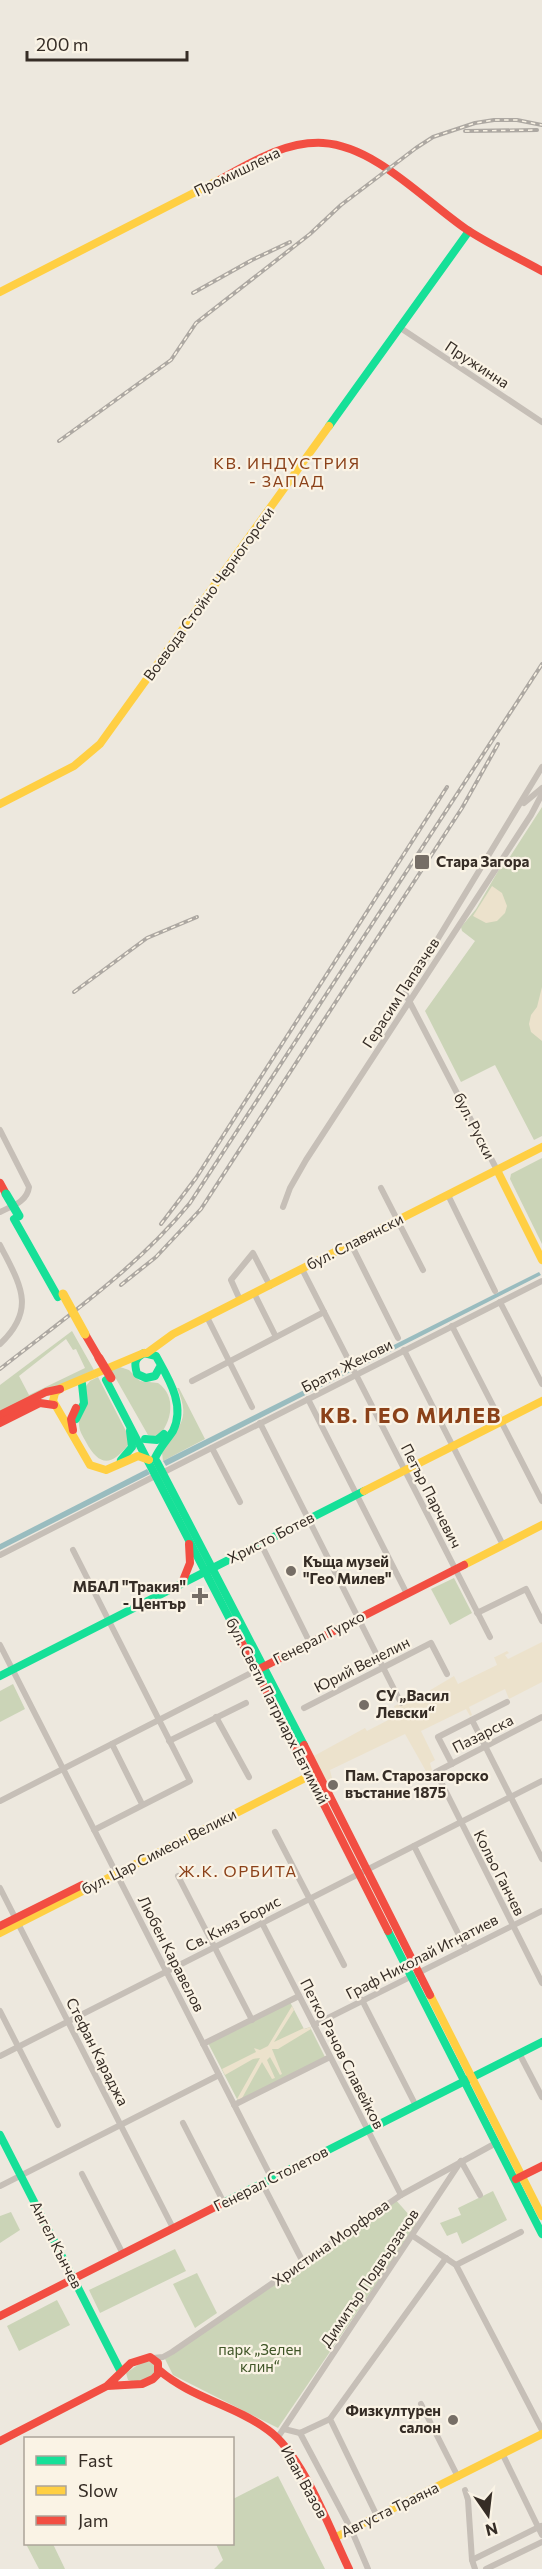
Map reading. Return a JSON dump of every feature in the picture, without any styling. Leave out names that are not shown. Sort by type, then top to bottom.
[{"type":"main road","name":"Промишлена","points":[[0,292],[261,158],[293,146],[332,144],[367,158],[387,170],[469,231],[542,271]]},
{"type":"main road","name":"Воевода Стойно Черногорски","points":[[0,804],[74,766],[100,744],[469,231]]},
{"type":"main road","name":"бул. Славянски","points":[[0,1415],[43,1393],[85,1381],[117,1364],[145,1353],[168,1337],[542,1147]]},
{"type":"main road","name":"бул. Руски","points":[[497,1170],[542,1260]]},
{"type":"main road","name":"бул. Свети Патриарх Евтимий","points":[[0,1183],[2,1195],[145,1439],[189,1538],[210,1570]]},
{"type":"main road","points":[[149,1378],[157,1374],[162,1348],[168,1337]]},
{"type":"main road","points":[[79,1398],[75,1390],[63,1388],[54,1396],[56,1408],[84,1458],[93,1467],[102,1470],[110,1469],[138,1456],[156,1466],[160,1446],[173,1430],[178,1413],[176,1396],[154,1355],[145,1353],[136,1359],[134,1368]]},
{"type":"main road","points":[[117,1364],[126,1364],[134,1368],[140,1376],[158,1379],[166,1385],[172,1397],[172,1422],[162,1436],[153,1441],[145,1439]]},
{"type":"main road","name":"бул. Свети Патриарх Евтимий","points":[[108,1379],[210,1570],[416,1974],[518,2178],[542,2234]]},
{"type":"main road","points":[[85,1381],[71,1417],[71,1426],[91,1460],[104,1466],[112,1465],[126,1456],[133,1442],[125,1414]]},
{"type":"main road","points":[[85,1381],[84,1403],[76,1424],[85,1453]]},
{"type":"main road","name":"Христо Ботев","points":[[0,1676],[542,1401]]},
{"type":"main road","points":[[0,1424],[40,1403],[67,1413],[76,1408]]},
{"type":"main road","name":"Генерал Гурко","points":[[260,1669],[542,1525]]},
{"type":"main road","points":[[182,1583],[190,1563],[189,1538]]},
{"type":"main road","name":"бул. Цар Симеон Велики","points":[[0,1933],[17,1921],[313,1772]]},
{"type":"main road","name":"бул. Цар Симеон Велики","points":[[0,1926],[17,1921]]},
{"type":"main road","name":"Генерал Столетов","points":[[0,2316],[542,2042]]},
{"type":"main road","name":"бул. Свети Патриарх Евтимий","points":[[468,2079],[496,2143],[542,2216]]},
{"type":"main road","name":"Ангел Кънчев","points":[[0,2135],[121,2373]]},
{"type":"main road","points":[[518,2178],[542,2166]]},
{"type":"main road","points":[[113,2356],[122,2362],[131,2363]]},
{"type":"main road","points":[[0,2441],[107,2386],[131,2363],[142,2357],[153,2358],[159,2369],[152,2381],[137,2385],[127,2383],[107,2386]]},
{"type":"main road","name":"Иван Вазов","points":[[159,2369],[173,2382],[259,2425],[281,2433],[350,2569]]},
{"type":"main road","points":[[121,2373],[127,2383]]},
{"type":"main road","name":"Иван Вазов","points":[[152,2381],[173,2382]]},
{"type":"main road","name":"Августа Траяна","points":[[334,2538],[503,2455],[542,2432]]},
{"type":"street","name":"Пружинна","points":[[399,327],[542,422]]},
{"type":"street","name":"Герасим Папазчев","points":[[405,993],[542,767]]},
{"type":"street","points":[[519,807],[542,788]]},
{"type":"street","name":"Герасим Папазчев","points":[[283,1207],[290,1188],[306,1160],[542,794]]},
{"type":"street","points":[[531,814],[542,802]]},
{"type":"street","name":"бул. Руски","points":[[405,993],[497,1170]]},
{"type":"street","points":[[0,1130],[29,1187],[28,1193],[22,1200],[0,1212]]},
{"type":"street","points":[[381,1188],[423,1269]]},
{"type":"street","points":[[447,1195],[495,1291]]},
{"type":"street","points":[[351,1244],[398,1338]]},
{"type":"street","points":[[0,1245],[22,1293],[21,1309],[14,1327],[0,1344]]},
{"type":"street","points":[[240,1300],[231,1280],[252,1253],[270,1286]]},
{"type":"street","name":"Петър Парчевич","points":[[302,1269],[489,1637]]},
{"type":"street","name":"Братя Жекови","points":[[0,1555],[156,1466],[212,1448],[308,1399],[354,1370],[405,1350],[542,1281]]},
{"type":"street","points":[[254,1293],[276,1337]]},
{"type":"street","points":[[500,1302],[542,1384]]},
{"type":"street","points":[[192,1381],[324,1312]]},
{"type":"street","points":[[207,1317],[252,1407]]},
{"type":"street","points":[[452,1326],[542,1501]]},
{"type":"street","points":[[405,1350],[503,1545]]},
{"type":"street","points":[[308,1399],[407,1594]]},
{"type":"street","points":[[260,1423],[400,1702]]},
{"type":"street","points":[[212,1448],[240,1502]]},
{"type":"street","points":[[261,1544],[310,1643]]},
{"type":"street","points":[[73,1550],[190,1781],[94,1830]]},
{"type":"street","points":[[477,1613],[526,1589],[542,1621]]},
{"type":"street","name":"Юрий Венелин","points":[[304,1708],[431,1643],[447,1674]]},
{"type":"street","name":"Любен Каравелов","points":[[0,1645],[272,2179]]},
{"type":"street","name":"Генерал Гурко","points":[[0,1801],[260,1669]]},
{"type":"street","points":[[452,1764],[438,1737],[507,1702]]},
{"type":"street","points":[[169,1741],[246,1703]]},
{"type":"street","points":[[216,1717],[249,1777]]},
{"type":"street","name":"Пазарска","points":[[436,1772],[542,1717]]},
{"type":"street","points":[[472,1720],[542,1859]]},
{"type":"street","points":[[112,1744],[142,1804]]},
{"type":"street","name":"Кольо Ганчев","points":[[436,1772],[542,1983]]},
{"type":"street","name":"Св. Княз Борис","points":[[0,2056],[542,1781]]},
{"type":"street","points":[[275,1832],[344,1965]]},
{"type":"street","points":[[414,1846],[466,1949]]},
{"type":"street","points":[[178,1876],[252,2020]]},
{"type":"street","name":"Стефан Караджа","points":[[0,1888],[173,2228]]},
{"type":"street","name":"Граф Николай Игнатиев","points":[[314,2025],[542,1911]]},
{"type":"street","name":"Петко Рачов Славейков","points":[[262,1923],[401,2195]]},
{"type":"street","points":[[203,2044],[299,1996]]},
{"type":"street","points":[[362,2000],[416,2106]]},
{"type":"street","points":[[0,2011],[58,2125]]},
{"type":"street","points":[[519,2053],[542,2097]]},
{"type":"street","points":[[234,2105],[330,2056]]},
{"type":"street","points":[[0,2186],[219,2075]]},
{"type":"street","points":[[183,2123],[224,2203]]},
{"type":"street","name":"Христина Морфова","points":[[153,2358],[172,2352],[304,2264],[401,2195],[496,2143]]},
{"type":"street","points":[[461,2161],[480,2195]]},
{"type":"street","name":"Димитър Подвързачов","points":[[281,2433],[461,2161]]},
{"type":"street","points":[[82,2174],[123,2254]]},
{"type":"street","points":[[262,2183],[304,2264]]},
{"type":"street","points":[[456,2265],[521,2232]]},
{"type":"street","points":[[413,2236],[456,2265],[542,2432]]},
{"type":"street","points":[[281,2433],[300,2433],[330,2419],[446,2258]]},
{"type":"street","name":"Христина Морфова","points":[[159,2369],[172,2352]]},
{"type":"street","points":[[421,2404],[458,2477]]},
{"type":"street","points":[[330,2419],[377,2516]]},
{"type":"street","points":[[300,2433],[351,2529],[368,2569]]},
{"type":"street","points":[[503,2455],[542,2535]]},
{"type":"street","points":[[465,2490],[468,2500],[472,2560],[475,2569]]},
{"type":"street","points":[[472,2560],[540,2527]]},
{"type":"street","points":[[486,2569],[542,2542]]},
{"type":"green space","points":[[542,807],[542,1136],[534,1140],[495,1065],[461,1082],[425,1011],[475,941],[462,931],[461,927],[476,909],[501,866],[504,866]]},
{"type":"green space","points":[[542,1158],[542,1244],[510,1179],[511,1174]]},
{"type":"green space","points":[[72,1331],[94,1370],[0,1412],[0,1385]],"holes":[[[66,1339],[73,1350],[76,1349],[85,1368],[29,1395],[19,1376]]]},
{"type":"green space","points":[[120,1367],[129,1370],[140,1381],[158,1383],[168,1395],[169,1417],[158,1437],[148,1435],[111,1370]]},
{"type":"green space","points":[[98,1377],[127,1433],[128,1445],[116,1457],[106,1461],[96,1456],[91,1450],[79,1427],[79,1415],[86,1386]]},
{"type":"green space","points":[[177,1388],[205,1439],[163,1461],[162,1453],[183,1417]]},
{"type":"green space","points":[[454,1578],[472,1613],[450,1625],[431,1589]]},
{"type":"green space","points":[[13,1684],[25,1709],[0,1722],[0,1691]]},
{"type":"green space","points":[[290,2002],[304,2029],[310,2027],[325,2057],[238,2101],[208,2043]]},
{"type":"green space","points":[[493,2191],[507,2220],[462,2244],[457,2232],[447,2236],[440,2223],[461,2215],[458,2208]]},
{"type":"green space","name":"парк „Зелен клин“","points":[[395,2199],[417,2224],[278,2428],[173,2375],[165,2359]]},
{"type":"green space","points":[[11,2212],[20,2230],[0,2243],[0,2216]]},
{"type":"green space","points":[[175,2249],[186,2271],[100,2313],[89,2290]]},
{"type":"green space","points":[[197,2273],[217,2313],[195,2328],[173,2284]]},
{"type":"green space","points":[[57,2300],[70,2325],[19,2351],[7,2326]]},
{"type":"green space","points":[[145,2360],[154,2364],[156,2371],[143,2380],[128,2380],[126,2373]]},
{"type":"green space","points":[[278,2476],[325,2569],[214,2569],[223,2560],[216,2545],[234,2545],[234,2498]]},
{"type":"green space","points":[[27,2545],[53,2545],[65,2569],[39,2569]]},
{"type":"shaded area","points":[[492,886],[502,893],[507,906],[505,913],[497,921],[486,923],[473,916]]},
{"type":"shaded area","points":[[542,987],[542,1041],[531,1032],[529,1024],[531,1015],[537,1007]]},
{"type":"shaded area","points":[[542,1642],[542,1682],[509,1699],[505,1689],[469,1707],[472,1715],[470,1716],[466,1709],[421,1731],[435,1760],[430,1763],[432,1770],[427,1773],[405,1734],[330,1770],[332,1778],[330,1788],[312,1757],[365,1728],[367,1731],[398,1715],[394,1706],[415,1696],[417,1698],[454,1676],[458,1684],[497,1665],[494,1657],[507,1651],[509,1653],[505,1655],[508,1659]]},
{"type":"shaded area","points":[[292,2006],[294,2010],[274,2042],[304,2028],[310,2027],[311,2029],[278,2049],[272,2049],[282,2074],[280,2075],[270,2057],[267,2060],[275,2078],[272,2079],[262,2062],[241,2100],[237,2099],[260,2058],[253,2059],[225,2075],[222,2069],[256,2052],[254,2048],[260,2050],[268,2046]]},
{"type":"water","points":[[539,1272],[541,1275],[166,1466],[163,1461]]},
{"type":"water","points":[[147,1469],[150,1474],[0,1550],[0,1544]]},
{"type":"railway","points":[[59,441],[171,360],[196,323],[310,234],[341,205],[416,148],[433,137],[475,123],[517,120],[542,125]]},
{"type":"railway","points":[[465,131],[537,130]]},
{"type":"railway","points":[[193,293],[290,242]]},
{"type":"railway","points":[[0,1369],[124,1271],[190,1203],[542,664]]},
{"type":"railway","points":[[121,1285],[156,1257],[201,1209],[462,808],[498,744]]},
{"type":"railway","points":[[161,1224],[196,1178],[447,787]]},
{"type":"railway","points":[[74,992],[147,938],[197,917]]},
{"type":"traffic: fast","points":[[329,426],[469,231]]},
{"type":"traffic: fast","points":[[6,1194],[19,1216]]},
{"type":"traffic: fast","points":[[14,1219],[58,1297]]},
{"type":"traffic: fast","points":[[155,1458],[173,1431],[176,1421],[178,1411],[174,1392],[156,1356],[144,1353],[138,1357],[135,1367],[137,1374],[146,1378],[155,1376],[160,1367]]},
{"type":"traffic: fast","points":[[106,1380],[238,1635]]},
{"type":"traffic: fast","points":[[76,1419],[84,1403],[82,1384]]},
{"type":"traffic: fast","points":[[121,1460],[132,1447],[130,1431]]},
{"type":"traffic: fast","points":[[145,1439],[157,1440],[164,1434]]},
{"type":"traffic: fast","points":[[157,1462],[304,1745]]},
{"type":"traffic: fast","points":[[0,1676],[364,1491]]},
{"type":"traffic: fast","points":[[388,1931],[542,2234]]},
{"type":"traffic: fast","points":[[225,2202],[542,2042]]},
{"type":"traffic: fast","points":[[0,2135],[121,2372]]},
{"type":"traffic: slow","points":[[0,292],[221,179]]},
{"type":"traffic: slow","points":[[0,804],[74,766],[100,744],[329,426]]},
{"type":"traffic: slow","points":[[147,1353],[173,1334],[542,1147]]},
{"type":"traffic: slow","points":[[497,1170],[542,1260]]},
{"type":"traffic: slow","points":[[63,1294],[85,1334]]},
{"type":"traffic: slow","points":[[144,1353],[61,1388],[55,1393],[53,1401],[90,1465],[106,1470],[138,1456],[149,1460]]},
{"type":"traffic: slow","points":[[364,1491],[542,1401]]},
{"type":"traffic: slow","points":[[464,1565],[542,1525]]},
{"type":"traffic: slow","points":[[0,1933],[315,1773]]},
{"type":"traffic: slow","points":[[430,1995],[542,2216]]},
{"type":"traffic: slow","points":[[334,2538],[542,2434]]},
{"type":"traffic: jam","points":[[221,179],[270,154],[296,145],[323,143],[342,146],[380,164],[466,229],[542,271]]},
{"type":"traffic: jam","points":[[0,1183],[6,1194]]},
{"type":"traffic: jam","points":[[85,1334],[99,1358]]},
{"type":"traffic: jam","points":[[99,1358],[111,1378]]},
{"type":"traffic: jam","points":[[0,1415],[46,1392],[60,1389]]},
{"type":"traffic: jam","points":[[0,1423],[40,1403],[54,1405]]},
{"type":"traffic: jam","points":[[73,1430],[71,1419],[76,1408]]},
{"type":"traffic: jam","points":[[182,1583],[190,1563],[189,1544]]},
{"type":"traffic: jam","points":[[259,1669],[464,1565]]},
{"type":"traffic: jam","points":[[238,1635],[388,1931]]},
{"type":"traffic: jam","points":[[304,1745],[430,1995]]},
{"type":"traffic: jam","points":[[0,1926],[82,1885]]},
{"type":"traffic: jam","points":[[516,2179],[542,2166]]},
{"type":"traffic: jam","points":[[0,2316],[225,2202]]},
{"type":"traffic: jam","points":[[0,2441],[107,2386],[142,2384],[153,2379],[158,2374],[158,2363],[150,2357],[131,2363],[107,2386]]},
{"type":"traffic: jam","points":[[159,2370],[185,2388],[255,2421],[281,2442],[304,2475],[349,2569]]},
{"type":"place","name":"Стара Загора","points":[[422,862]]},
{"type":"place","name":"Къща музей \"Гео Милев\"","points":[[291,1571]]},
{"type":"place","name":"МБАЛ \"Тракия\" - Център","points":[[200,1596]]},
{"type":"place","name":"СУ „Васил Левски“","points":[[364,1705]]},
{"type":"place","name":"Пам. Старозагорско въстание 1875","points":[[333,1785]]},
{"type":"place","name":"Физкултурен салон","points":[[453,2420]]},
{"type":"district","name":"КВ. ИНДУСТРИЯ - ЗАПАД","points":[[287,472]]},
{"type":"district","name":"КВ. ГЕО МИЛЕВ","points":[[411,1416]]},
{"type":"district","name":"Ж.К. ОРБИТА","points":[[238,1871]]}]
